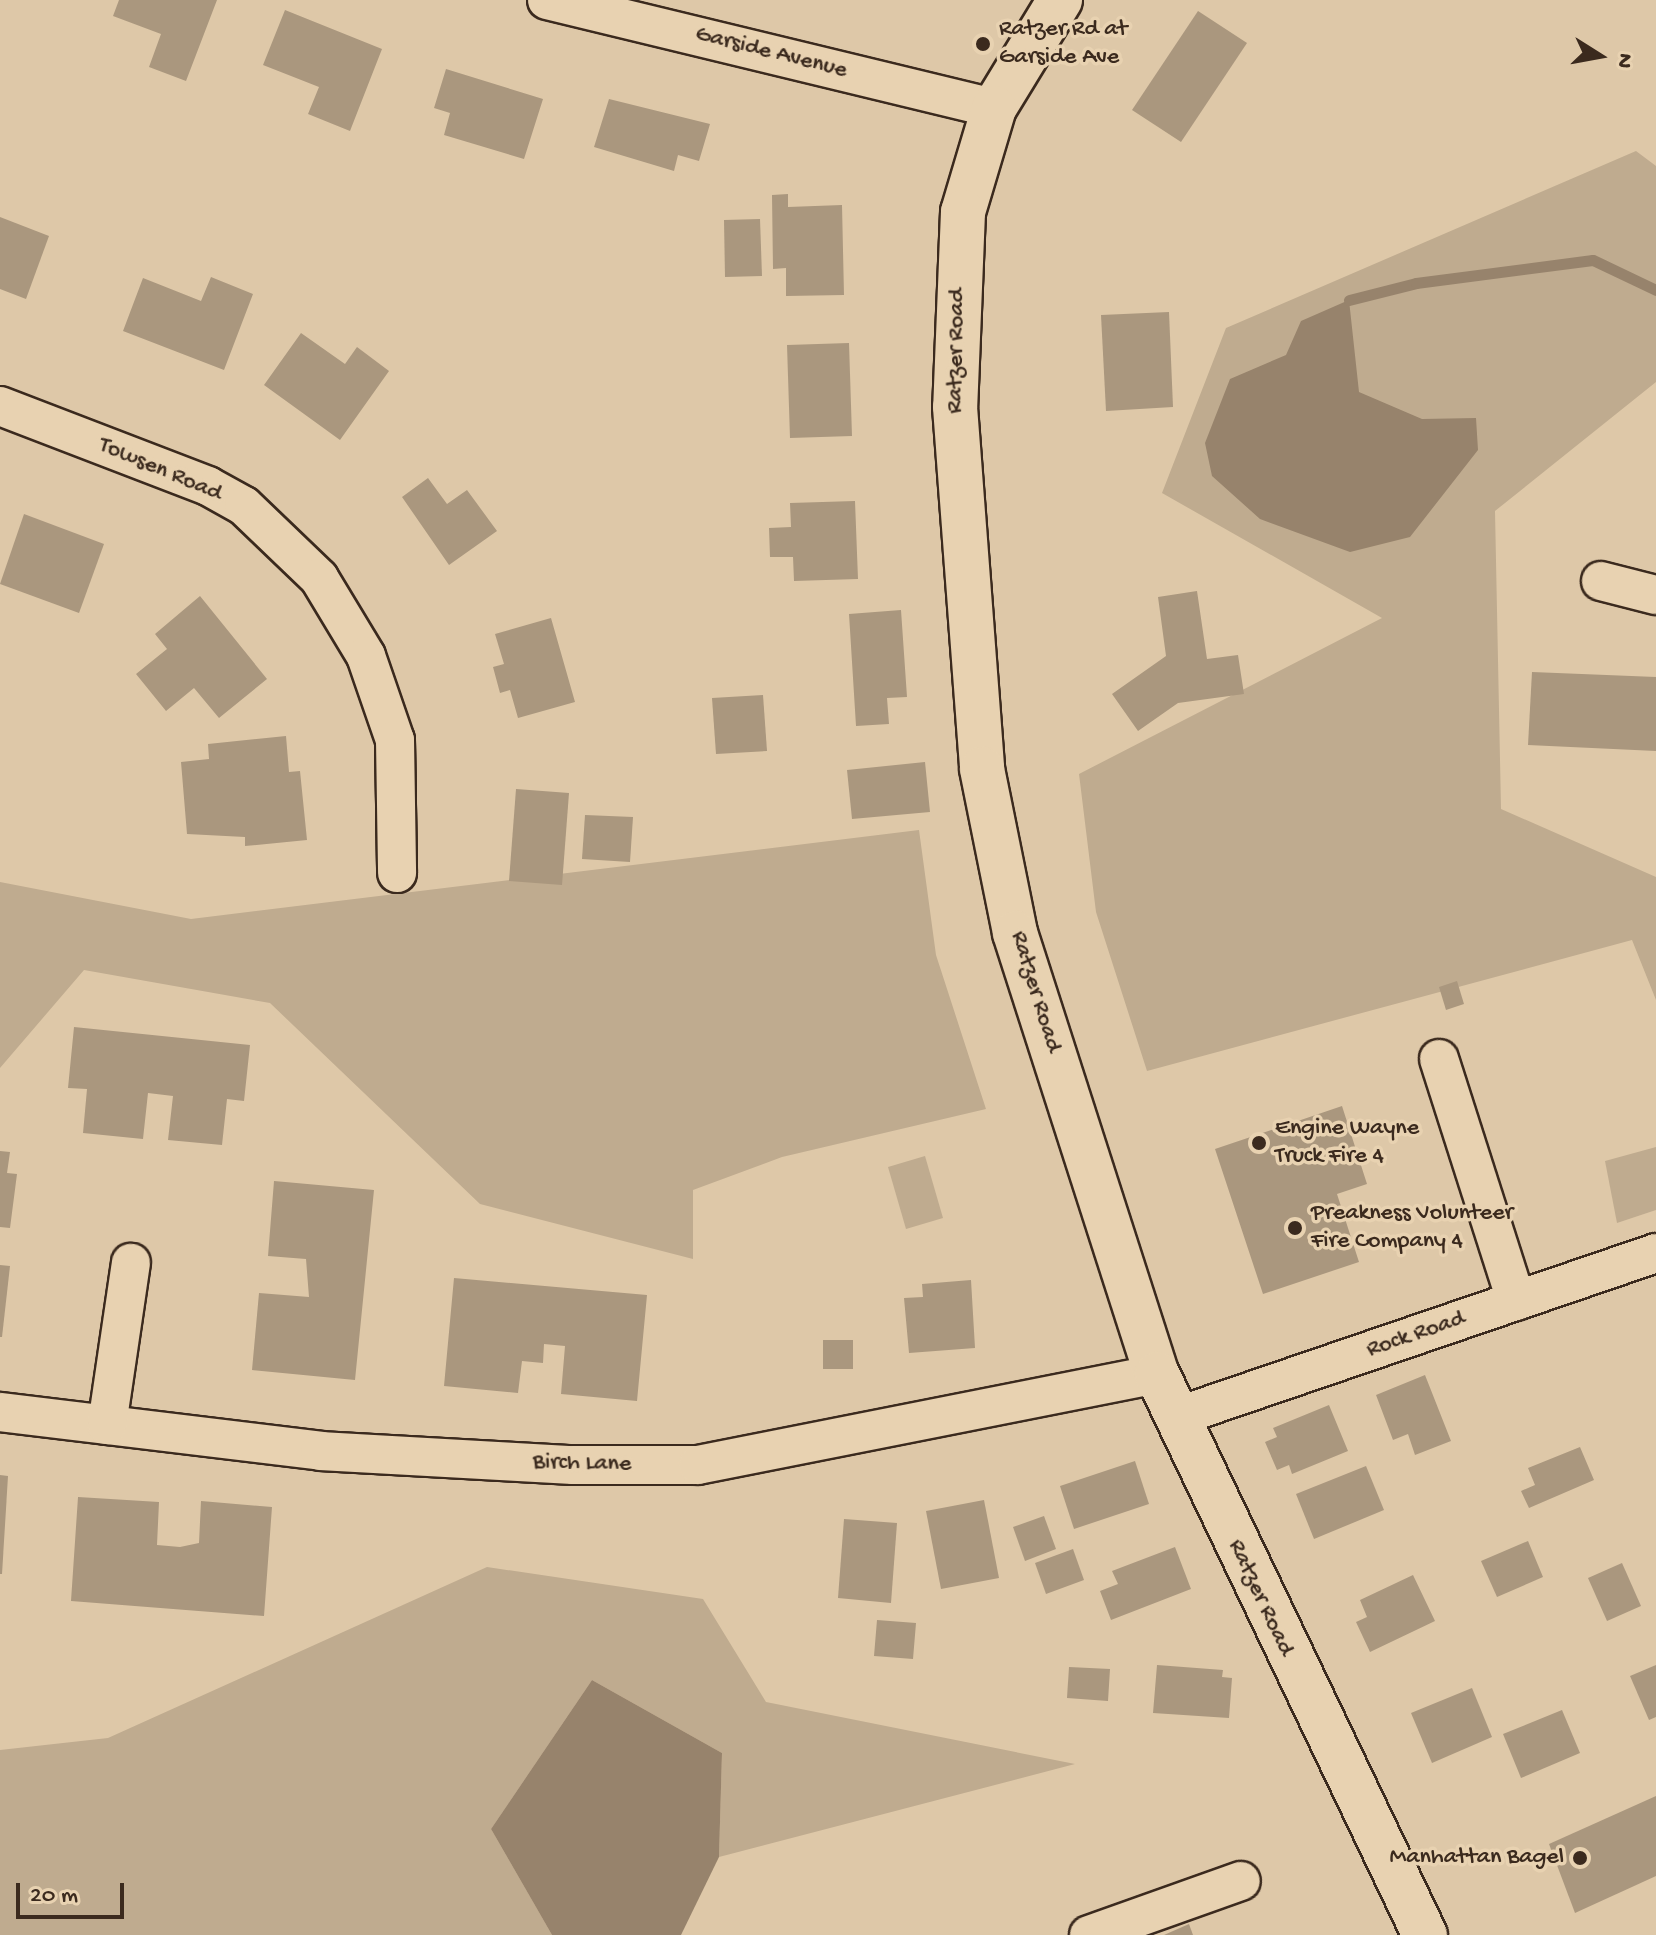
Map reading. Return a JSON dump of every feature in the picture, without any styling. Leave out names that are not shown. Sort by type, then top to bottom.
[{"type":"main road","name":"Ratzer Road","points":[[1060,0],[994,108],[963,212],[955,305],[961,530],[982,769],[1015,933],[1157,1374],[1425,1935]]},
{"type":"street","name":"Garside Avenue","points":[[547,0],[994,108]]},
{"type":"street","name":"Towsen Road","points":[[0,406],[208,486],[244,506],[319,578],[366,656],[395,740],[397,873]]},
{"type":"street","points":[[1601,581],[1656,595]]},
{"type":"street","points":[[1439,1059],[1516,1301]]},
{"type":"street","name":"Rock Road","points":[[1176,1417],[1656,1253]]},
{"type":"street","points":[[107,1425],[131,1263]]},
{"type":"street","name":"Birch Lane","points":[[0,1412],[320,1451],[573,1465],[698,1465],[1157,1374]]},
{"type":"street","points":[[1089,1935],[1241,1881]]},
{"type":"shaded area","points":[[1636,151],[1656,166],[1656,382],[1495,511],[1501,809],[1656,877],[1656,1000],[1632,940],[1147,1071],[1096,912],[1079,774],[1382,618],[1162,493],[1226,328]]},
{"type":"shaded area","points":[[1349,300],[1359,392],[1422,419],[1476,418],[1478,450],[1410,537],[1350,552],[1260,519],[1212,476],[1205,443],[1230,379],[1286,355],[1301,321]]},
{"type":"shaded area","points":[[919,830],[936,955],[986,1109],[782,1157],[693,1190],[693,1259],[480,1204],[270,1003],[84,970],[0,1068],[0,882],[191,919]]},
{"type":"shaded area","points":[[1656,1147],[1656,1210],[1617,1223],[1605,1161]]},
{"type":"shaded area","points":[[925,1156],[943,1218],[906,1229],[888,1167]]},
{"type":"shaded area","points":[[487,1567],[703,1599],[766,1702],[1075,1764],[719,1857],[722,1753],[592,1680],[491,1829],[552,1935],[0,1935],[0,1750],[108,1738]]},
{"type":"shaded area","points":[[592,1680],[722,1753],[719,1857],[681,1935],[552,1935],[491,1829]]},
{"type":"building","points":[[119,0],[217,0],[186,81],[149,67],[161,34],[113,16]]},
{"type":"building","points":[[285,10],[382,49],[350,131],[308,114],[319,87],[263,65]]},
{"type":"building","points":[[1198,11],[1247,43],[1181,142],[1132,110]]},
{"type":"building","points":[[446,69],[543,99],[524,159],[444,135],[450,113],[434,108]]},
{"type":"building","points":[[609,99],[710,124],[699,161],[678,155],[674,171],[594,147]]},
{"type":"building","points":[[788,194],[788,207],[842,205],[844,295],[786,296],[786,268],[773,269],[772,195]]},
{"type":"building","points":[[0,217],[49,236],[26,299],[0,289]]},
{"type":"building","points":[[760,219],[762,276],[725,277],[724,220]]},
{"type":"building","points":[[211,277],[253,294],[224,370],[123,331],[143,278],[201,301]]},
{"type":"building","points":[[1169,312],[1173,407],[1106,411],[1101,315]]},
{"type":"building","points":[[301,333],[345,364],[357,347],[389,371],[340,440],[264,385]]},
{"type":"building","points":[[849,343],[852,436],[790,438],[787,345]]},
{"type":"building","points":[[428,478],[447,504],[467,490],[497,531],[449,565],[402,497]]},
{"type":"building","points":[[855,501],[858,579],[794,581],[793,557],[770,557],[769,528],[791,527],[790,503]]},
{"type":"building","points":[[24,514],[104,544],[79,613],[0,584]]},
{"type":"building","points":[[1197,591],[1207,659],[1238,655],[1244,694],[1178,703],[1138,731],[1112,694],[1166,656],[1158,597]]},
{"type":"building","points":[[200,596],[267,679],[219,718],[194,688],[166,711],[136,674],[167,649],[155,634]]},
{"type":"building","points":[[901,610],[907,697],[887,698],[889,724],[856,726],[849,614]]},
{"type":"building","points":[[551,618],[575,702],[518,718],[510,690],[500,693],[493,667],[504,664],[495,634]]},
{"type":"building","points":[[1532,672],[1656,677],[1656,751],[1528,745]]},
{"type":"building","points":[[763,695],[767,751],[716,754],[712,698]]},
{"type":"building","points":[[286,736],[289,772],[300,771],[307,840],[245,846],[245,837],[187,834],[181,762],[209,759],[208,744]]},
{"type":"building","points":[[925,762],[930,812],[852,819],[847,770]]},
{"type":"building","points":[[516,789],[569,793],[562,885],[509,881]]},
{"type":"building","points":[[585,815],[633,817],[630,862],[582,859]]},
{"type":"building","points":[[1457,981],[1464,1004],[1446,1010],[1439,987]]},
{"type":"building","points":[[74,1027],[250,1045],[244,1101],[227,1099],[222,1145],[168,1140],[173,1096],[148,1093],[143,1139],[83,1133],[87,1089],[68,1088]]},
{"type":"building","name":"Preakness Volunteer Fire Company 4","points":[[1342,1106],[1367,1184],[1337,1194],[1359,1262],[1263,1294],[1215,1149]]},
{"type":"building","points":[[0,1151],[10,1152],[7,1173],[17,1174],[10,1228],[0,1227]]},
{"type":"building","points":[[274,1181],[374,1190],[355,1380],[252,1370],[259,1293],[309,1297],[306,1259],[268,1256]]},
{"type":"building","points":[[0,1265],[10,1266],[2,1337],[0,1337]]},
{"type":"building","points":[[454,1278],[647,1295],[637,1401],[561,1394],[565,1346],[544,1344],[543,1363],[522,1361],[518,1393],[444,1386]]},
{"type":"building","points":[[971,1280],[975,1348],[909,1353],[904,1298],[923,1297],[922,1284]]},
{"type":"building","points":[[823,1340],[853,1340],[853,1369],[823,1369]]},
{"type":"building","points":[[1425,1375],[1451,1441],[1415,1455],[1408,1434],[1393,1440],[1376,1395]]},
{"type":"building","points":[[1329,1405],[1348,1451],[1292,1474],[1289,1465],[1277,1470],[1265,1442],[1277,1437],[1273,1428]]},
{"type":"building","points":[[1580,1447],[1594,1480],[1529,1508],[1521,1491],[1535,1485],[1528,1468]]},
{"type":"building","points":[[1135,1461],[1149,1504],[1074,1529],[1060,1486]]},
{"type":"building","points":[[1366,1466],[1384,1510],[1314,1539],[1296,1494]]},
{"type":"building","points":[[0,1475],[8,1476],[2,1574],[0,1574]]},
{"type":"building","points":[[78,1497],[159,1502],[157,1545],[180,1547],[199,1543],[201,1501],[272,1507],[264,1616],[71,1601]]},
{"type":"building","points":[[984,1500],[999,1578],[941,1589],[926,1511]]},
{"type":"building","points":[[1044,1516],[1056,1549],[1025,1561],[1013,1527]]},
{"type":"building","points":[[844,1519],[897,1523],[891,1603],[838,1598]]},
{"type":"building","points":[[1528,1541],[1543,1577],[1497,1597],[1481,1561]]},
{"type":"building","points":[[1175,1547],[1191,1589],[1111,1620],[1100,1591],[1118,1584],[1112,1571]]},
{"type":"building","points":[[1073,1549],[1084,1580],[1046,1594],[1035,1563]]},
{"type":"building","points":[[1622,1563],[1641,1606],[1607,1621],[1588,1578]]},
{"type":"building","points":[[1413,1575],[1435,1621],[1370,1652],[1356,1622],[1367,1617],[1360,1600]]},
{"type":"building","points":[[877,1620],[916,1623],[913,1659],[874,1656]]},
{"type":"building","points":[[1157,1665],[1223,1670],[1222,1677],[1232,1678],[1229,1718],[1153,1713]]},
{"type":"building","points":[[1656,1665],[1656,1717],[1649,1720],[1630,1676]]},
{"type":"building","points":[[1069,1667],[1110,1669],[1108,1701],[1067,1698]]},
{"type":"building","points":[[1472,1688],[1492,1737],[1432,1763],[1411,1713]]},
{"type":"building","points":[[1562,1710],[1580,1753],[1521,1778],[1503,1734]]},
{"type":"building","points":[[1656,1796],[1656,1876],[1575,1913],[1549,1844]]},
{"type":"building","points":[[1189,1924],[1193,1935],[1164,1935]]},
{"type":"waterway","points":[[1349,300],[1416,283],[1593,260],[1656,290]]},
{"type":"place","name":"Ratzer Rd at Garside Ave","points":[[983,44]]},
{"type":"place","name":"Engine Wayne Truck Fire 4","points":[[1259,1143]]},
{"type":"place","name":"Preakness Volunteer Fire Company 4","points":[[1295,1228]]},
{"type":"place","name":"Manhattan Bagel","points":[[1580,1858]]}]
